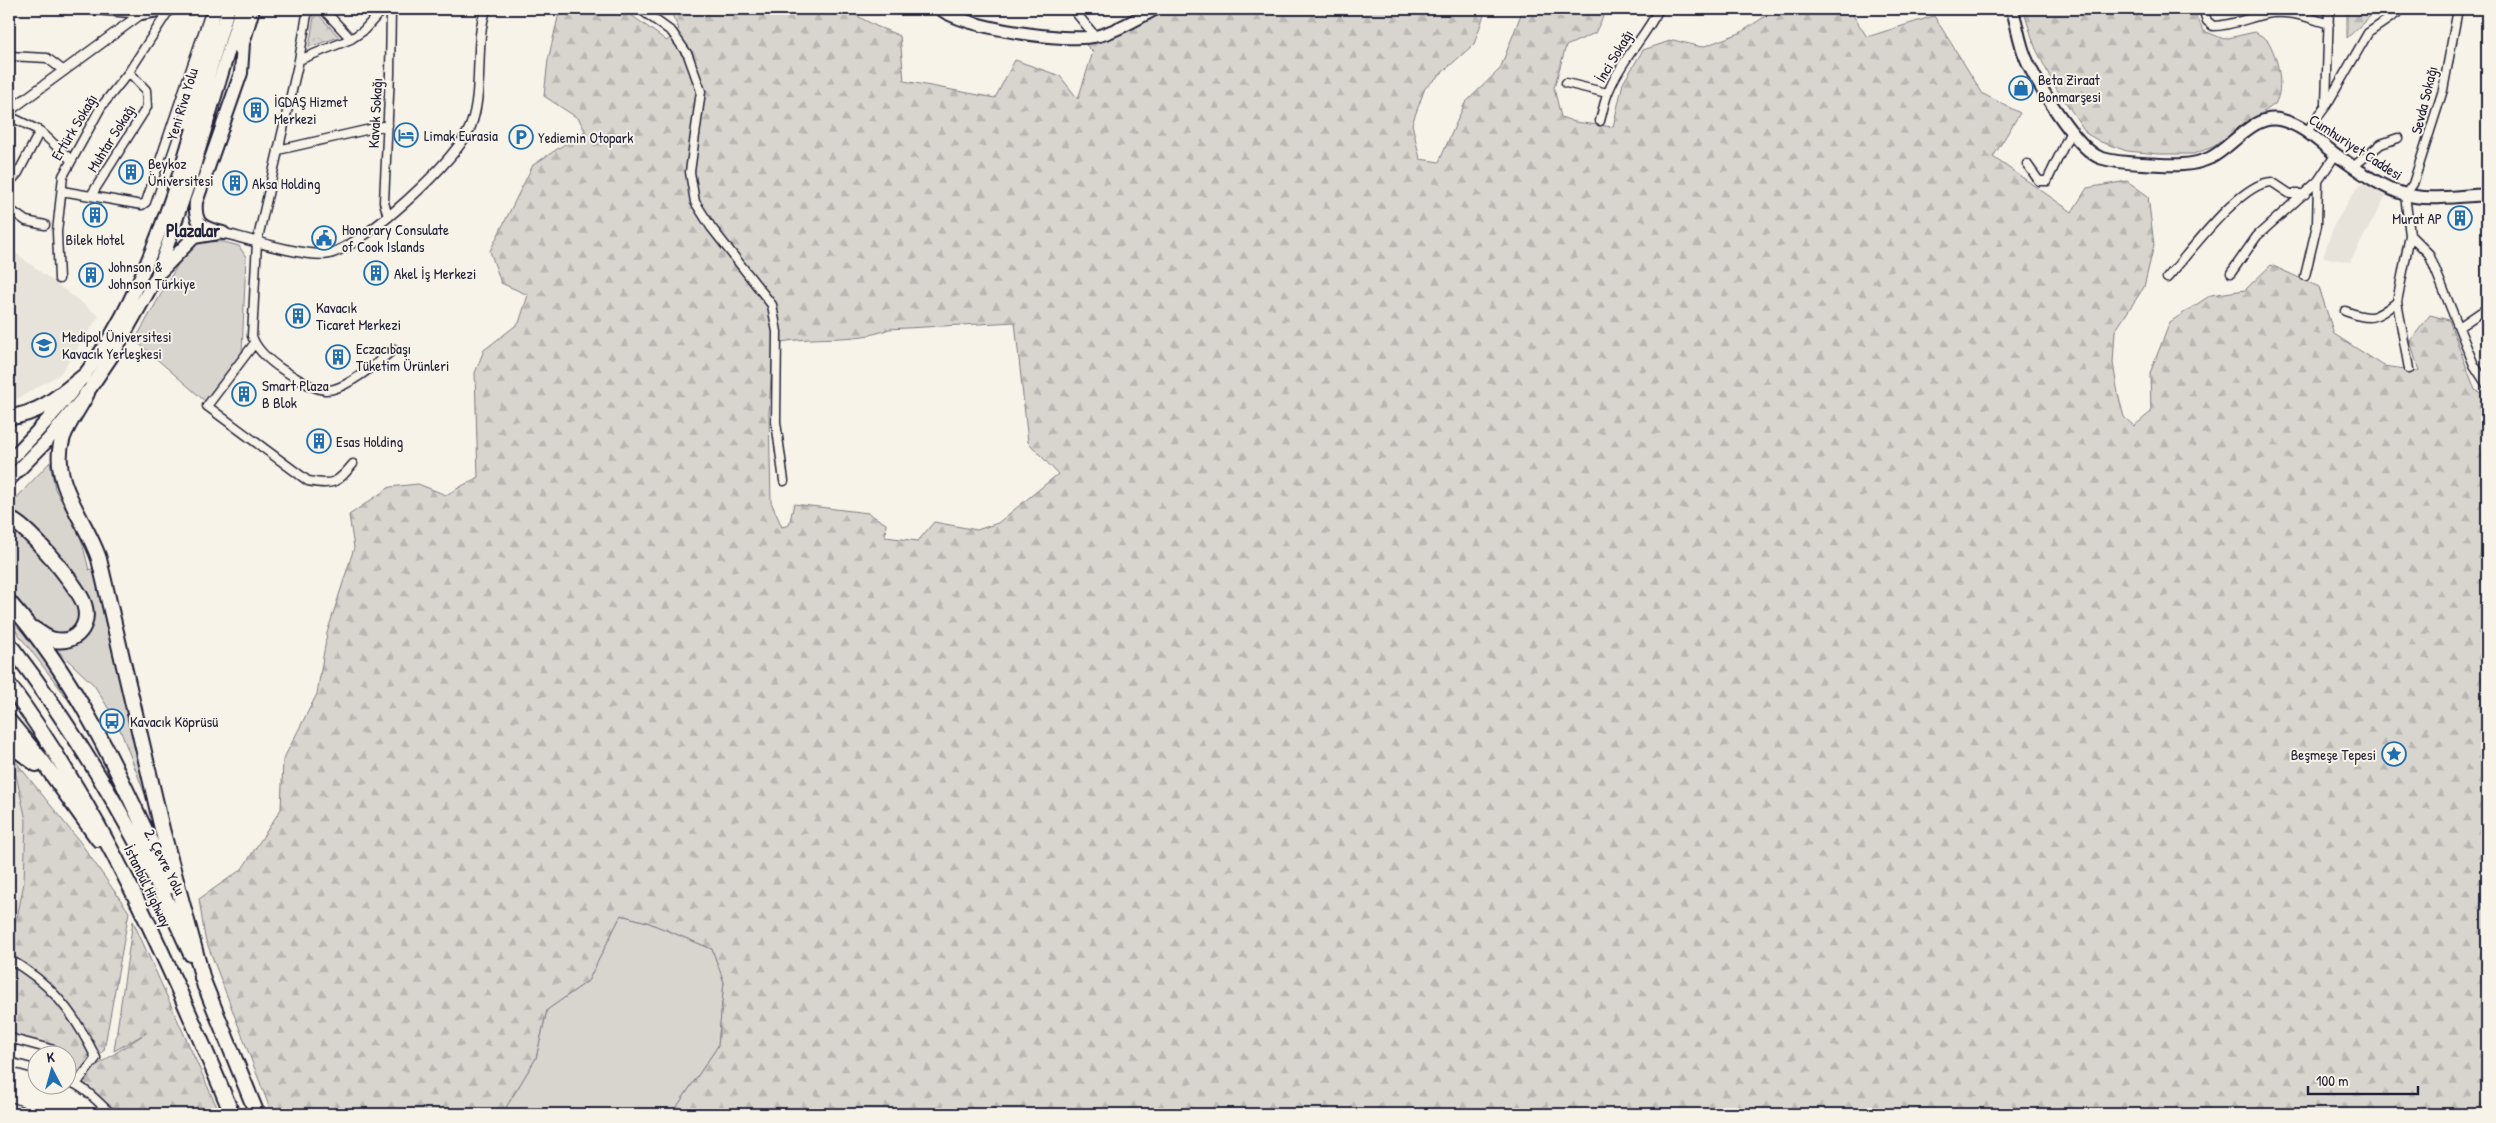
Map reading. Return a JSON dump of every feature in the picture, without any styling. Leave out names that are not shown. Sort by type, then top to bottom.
[{"type":"highway","points":[[158,229],[215,9]]},
{"type":"highway","name":"Yeni Riva Yolu","points":[[9,461],[60,408],[84,376],[122,314],[158,229],[228,9]]},
{"type":"highway","name":"Yeni Riva Yolu","points":[[192,173],[241,9]]},
{"type":"highway","points":[[9,480],[47,441],[87,393],[112,356],[157,276],[192,173],[213,132],[253,9]]},
{"type":"highway","points":[[222,233],[201,224],[195,214],[196,202],[242,73],[243,42]]},
{"type":"highway","points":[[157,276],[194,236],[211,232],[222,233]]},
{"type":"highway","points":[[9,417],[28,414],[46,405],[84,376]]},
{"type":"highway","points":[[87,393],[64,436],[60,455],[60,470],[66,490],[88,530],[99,559],[160,821],[192,932],[205,987]]},
{"type":"highway","points":[[9,519],[28,531],[72,582],[85,605],[86,623],[78,635],[70,639],[55,640],[31,627]]},
{"type":"highway","points":[[9,602],[31,627],[58,666],[108,751],[192,932]]},
{"type":"highway","name":"2. Çevre Yolu","points":[[9,644],[48,698],[105,784],[167,901],[205,987],[256,1114]]},
{"type":"highway","name":"İstanbul Highway","points":[[9,685],[67,771],[104,834],[165,959],[232,1114]]},
{"type":"highway","points":[[9,720],[124,874]]},
{"type":"highway","points":[[9,744],[34,761],[60,787]]},
{"type":"main road","points":[[141,14],[169,9]]},
{"type":"main road","points":[[940,9],[967,21],[1056,39],[1095,36],[1109,32],[1156,9]]},
{"type":"main road","name":"Cumhuriyet Caddesi","points":[[2012,9],[2024,55],[2033,75],[2071,131],[2088,151],[2101,158],[2129,163],[2183,165],[2212,157],[2258,123],[2269,119],[2281,120],[2308,131],[2354,166],[2386,186],[2405,194],[2434,197],[2487,195]]},
{"type":"street","points":[[85,9],[141,14]]},
{"type":"street","name":"Ertürk Sokağı","points":[[59,279],[57,232],[63,176],[70,159],[101,106],[129,72],[169,9]]},
{"type":"street","points":[[62,191],[92,194],[142,205],[146,202],[165,151],[205,24],[215,9]]},
{"type":"street","points":[[308,9],[299,60],[257,242],[251,321],[254,344],[278,366],[306,384],[326,390],[361,376],[394,349]]},
{"type":"street","points":[[323,9],[351,38]]},
{"type":"street","points":[[299,60],[363,31],[383,9]]},
{"type":"street","name":"Kavak Sokağı","points":[[388,217],[384,202],[391,9]]},
{"type":"street","points":[[640,9],[672,32],[688,55],[701,91],[690,172],[695,202],[711,227],[772,305],[778,332],[776,422],[784,481]]},
{"type":"street","points":[[1072,9],[1095,36]]},
{"type":"street","points":[[1081,9],[1083,20]]},
{"type":"street","name":"İnci Sokağı","points":[[1600,121],[1608,94],[1630,52],[1650,26],[1659,9]]},
{"type":"street","points":[[2203,9],[2207,21],[2213,26],[2223,26],[2270,13],[2308,16],[2329,24]]},
{"type":"street","points":[[2326,106],[2329,9]]},
{"type":"street","points":[[2308,131],[2326,106],[2368,34],[2403,9]]},
{"type":"street","name":"Sevda Sokağı","points":[[2405,194],[2413,184],[2443,90],[2458,9]]},
{"type":"street","points":[[222,233],[317,254],[333,253],[349,245],[388,217],[427,182],[467,136],[475,106],[484,11]]},
{"type":"street","points":[[9,111],[141,14]]},
{"type":"street","points":[[9,56],[47,58],[64,71]]},
{"type":"street","name":"Muhtar Sokağı","points":[[92,194],[147,107],[146,90],[129,72]]},
{"type":"street","points":[[1566,83],[1608,94]]},
{"type":"street","points":[[9,116],[40,131],[70,159]]},
{"type":"street","points":[[278,150],[388,125]]},
{"type":"street","points":[[9,184],[18,172],[40,131]]},
{"type":"street","points":[[2027,164],[2039,181],[2047,181],[2071,131]]},
{"type":"street","points":[[2354,166],[2381,144],[2398,138]]},
{"type":"street","points":[[2231,273],[2257,236],[2318,181],[2336,154]]},
{"type":"street","points":[[2305,276],[2317,225],[2318,181]]},
{"type":"street","points":[[2166,278],[2201,237],[2255,185],[2272,182],[2290,194],[2305,194]]},
{"type":"street","points":[[2405,194],[2410,235],[2397,302],[2409,369]]},
{"type":"street","points":[[9,209],[26,221],[44,225]]},
{"type":"street","points":[[2410,235],[2428,254],[2474,365],[2486,382]]},
{"type":"street","points":[[2345,311],[2366,318],[2379,315],[2397,302]]},
{"type":"street","points":[[2459,327],[2487,308]]},
{"type":"street","points":[[254,344],[207,406],[308,481],[327,485],[339,481],[353,464]]},
{"type":"street","points":[[9,960],[33,975],[62,1000],[82,1030],[96,1058],[78,1081]]},
{"type":"street","points":[[28,1067],[9,1060],[10,1038],[39,1046]]},
{"type":"street","points":[[78,1086],[111,1114]]},
{"type":"street","points":[[9,1106],[29,1114]]},
{"type":"shaded area","points":[[2365,181],[2387,194],[2350,262],[2323,257],[2334,225],[2354,192]]},
{"type":"shaded area","name":"Medipol Üniversitesi Kavacık Yerleşkesi","points":[[9,248],[99,316],[60,374],[14,401],[9,401]]},
{"type":"shaded area","points":[[9,756],[12,757],[26,820],[24,883],[17,919],[9,920]]},
{"type":"green space","points":[[560,9],[623,9],[667,41],[679,29],[669,9],[844,9],[900,36],[904,81],[995,98],[1015,60],[1060,76],[1078,99],[1093,52],[1086,45],[1164,9],[1486,9],[1474,44],[1425,88],[1412,124],[1420,159],[1439,162],[1465,103],[1500,69],[1523,9],[1607,9],[1595,33],[1566,46],[1554,88],[1561,117],[1575,122],[1613,127],[1623,83],[1643,50],[1673,40],[1702,47],[1740,33],[1776,9],[1849,9],[1867,37],[1934,16],[1983,94],[2020,113],[1993,157],[2072,212],[2087,188],[2127,181],[2148,196],[2154,245],[2144,287],[2115,331],[2113,363],[2124,417],[2134,426],[2151,412],[2150,373],[2170,322],[2211,295],[2245,290],[2271,265],[2319,287],[2334,334],[2384,366],[2419,371],[2410,341],[2430,315],[2449,320],[2475,390],[2487,396],[2487,1114],[672,1114],[718,1046],[724,982],[712,949],[647,922],[621,915],[588,981],[547,1010],[536,1058],[502,1114],[272,1114],[205,938],[199,899],[242,869],[281,809],[283,760],[317,694],[327,633],[354,548],[349,515],[390,487],[418,484],[446,495],[478,477],[475,373],[484,350],[519,323],[528,295],[501,283],[490,251],[533,165],[585,131],[579,119],[544,96],[548,60]],"holes":[[[1015,322],[1028,442],[1058,474],[998,523],[977,530],[934,522],[918,541],[885,537],[886,524],[868,513],[794,504],[789,525],[782,527],[771,502],[769,413],[773,344],[787,341],[847,338],[875,334],[889,329]]]},
{"type":"green space","points":[[2023,9],[2192,9],[2204,31],[2224,39],[2255,32],[2267,40],[2275,56],[2279,72],[2280,89],[2278,97],[2275,104],[2213,147],[2193,154],[2159,154],[2127,151],[2101,142],[2087,134],[2054,85],[2035,47]]},
{"type":"green space","points":[[2349,9],[2378,9],[2347,38],[2347,12]]},
{"type":"green space","points":[[315,11],[339,37],[309,47]]},
{"type":"green space","points":[[201,241],[224,242],[239,246],[246,257],[242,353],[206,402],[135,340],[185,252]]},
{"type":"green space","points":[[50,462],[55,489],[80,534],[89,570],[94,568],[107,630],[111,630],[151,810],[118,724],[94,685],[55,648],[71,645],[89,630],[93,623],[94,615],[89,596],[57,553],[30,527],[9,512],[9,506]]},
{"type":"green space","points":[[9,527],[16,531],[37,552],[60,579],[76,604],[80,615],[74,630],[64,633],[46,627],[29,613],[9,589]]},
{"type":"green space","points":[[9,612],[64,685],[88,729],[62,691],[9,622]]},
{"type":"green space","points":[[12,757],[80,842],[129,912],[104,1050],[78,1077],[78,1046],[49,1046],[9,1035],[9,927],[17,918],[24,883],[26,820]]},
{"type":"green space","points":[[621,915],[647,922],[712,949],[724,982],[718,1046],[672,1114],[502,1114],[536,1058],[547,1010],[588,981]]},
{"type":"green space","points":[[133,921],[220,1114],[115,1114],[114,1108],[78,1084],[78,1078],[146,1033],[114,1051]]},
{"type":"waterway","points":[[10,423],[21,424]]},
{"type":"place","name":"Beta Ziraat Bonmarşesi","points":[[2021,88]]},
{"type":"place","name":"İGDAŞ Hizmet Merkezi","points":[[256,110]]},
{"type":"place","name":"Limak Eurasia","points":[[406,135]]},
{"type":"place","name":"Yediemin Otopark","points":[[521,137]]},
{"type":"place","name":"Beykoz Üniversitesi","points":[[131,172]]},
{"type":"place","name":"Aksa Holding","points":[[235,183]]},
{"type":"place","name":"Bilek Hotel","points":[[95,215]]},
{"type":"place","name":"Murat AP","points":[[2460,218]]},
{"type":"place","name":"Honorary Consulate of Cook Islands","points":[[324,238]]},
{"type":"place","name":"Akel İş Merkezi","points":[[376,273]]},
{"type":"place","name":"Johnson & Johnson Türkiye","points":[[91,275]]},
{"type":"place","name":"Kavacık Ticaret Merkezi","points":[[298,316]]},
{"type":"place","name":"Medipol Üniversitesi Kavacık Yerleşkesi","points":[[44,345]]},
{"type":"place","name":"Eczacıbaşı Tüketim Ürünleri","points":[[338,357]]},
{"type":"place","name":"Smart Plaza B Blok","points":[[244,394]]},
{"type":"place","name":"Esas Holding","points":[[319,441]]},
{"type":"place","name":"Kavacık Köprüsü","points":[[112,721]]},
{"type":"place","name":"Beşmeşe Tepesi","points":[[2394,754]]},
{"type":"district","name":"Plazalar","points":[[193,230]]}]
